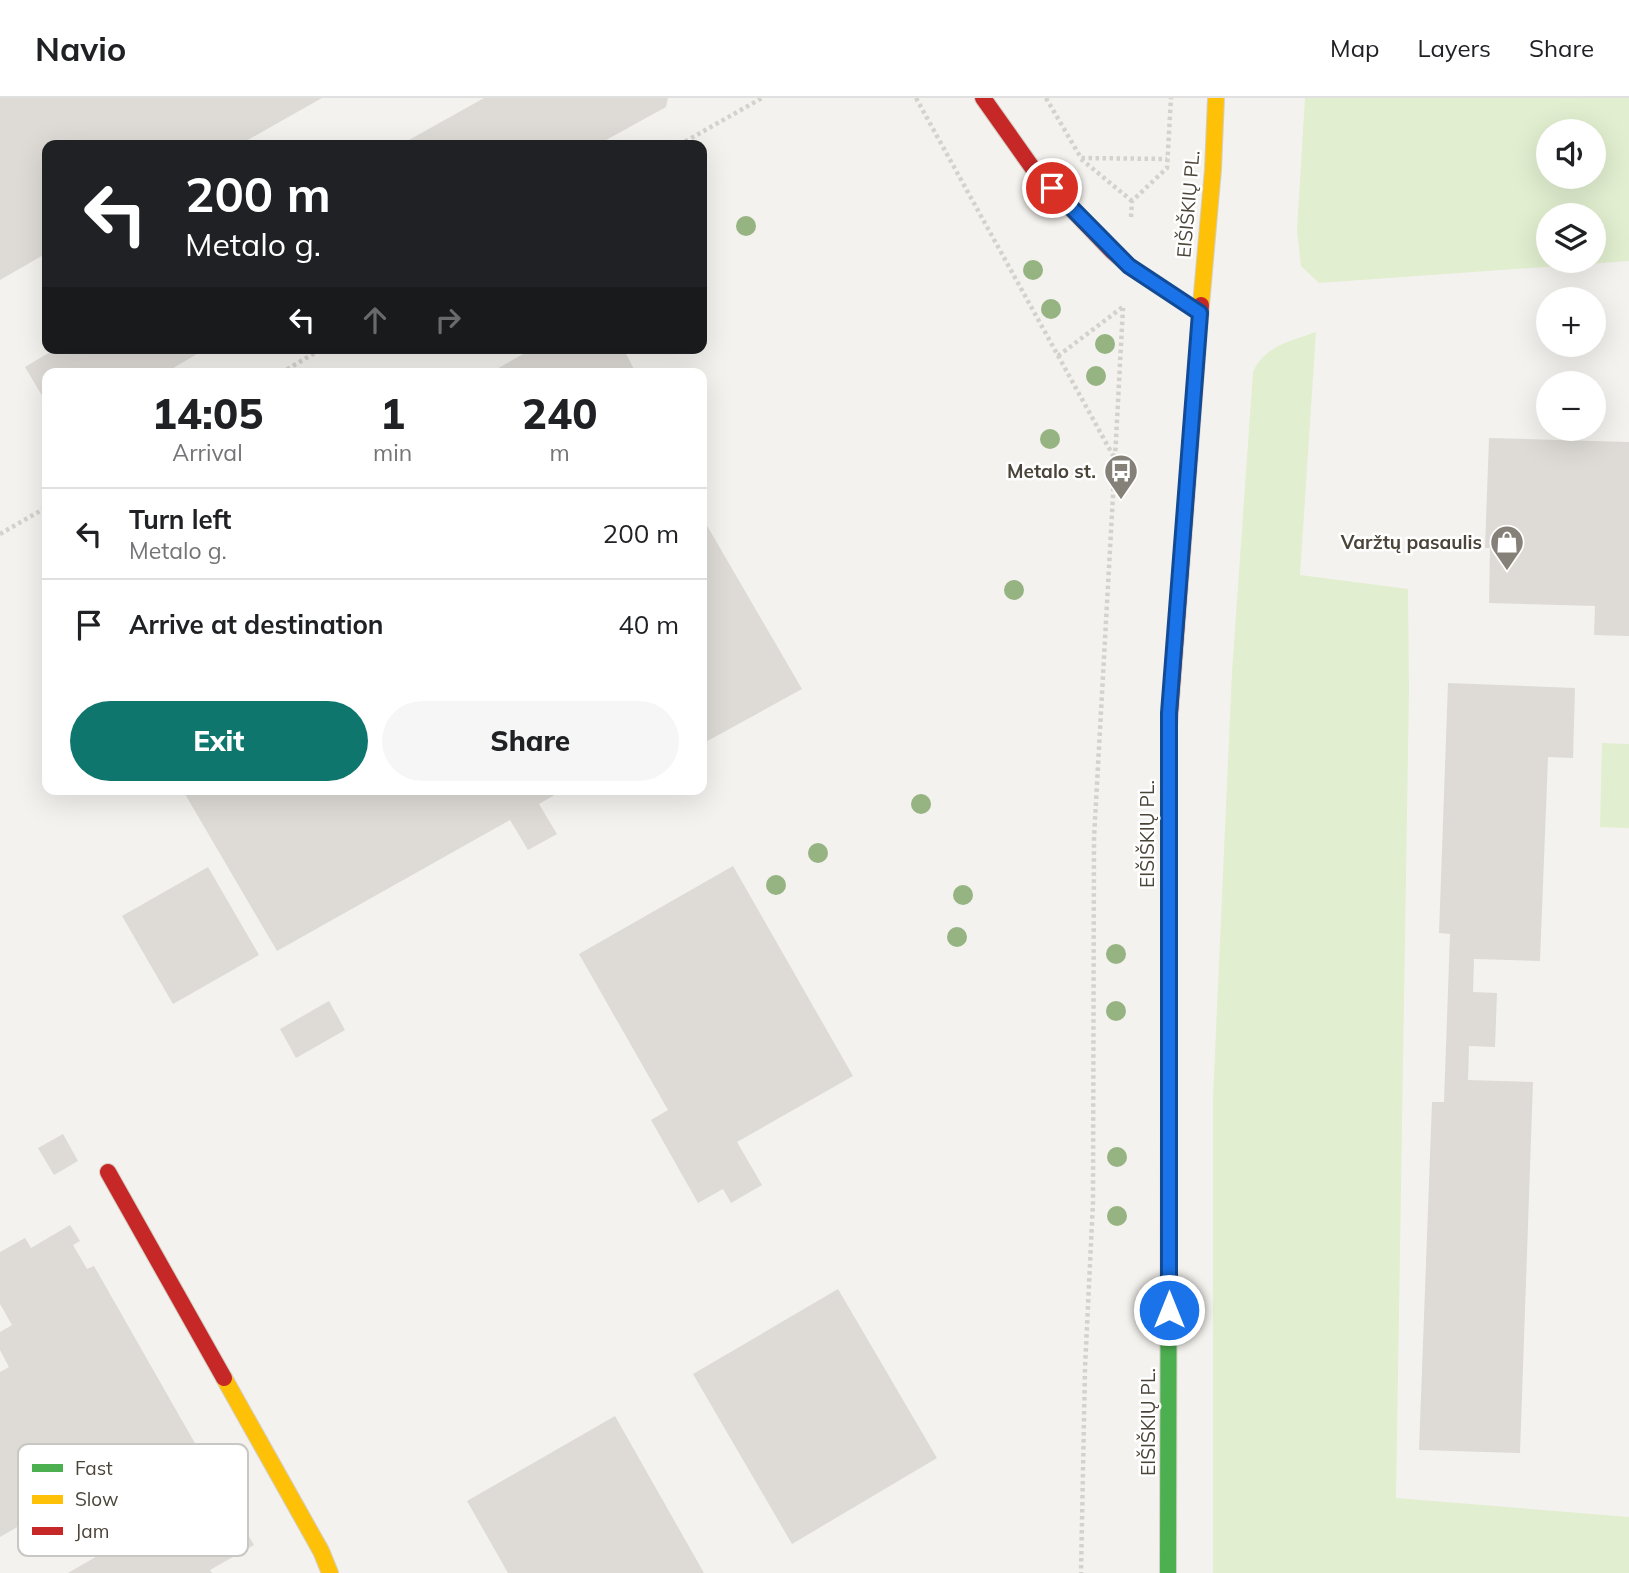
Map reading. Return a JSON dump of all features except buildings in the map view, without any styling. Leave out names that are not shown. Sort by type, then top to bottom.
[{"type":"main road","points":[[983,98],[1034,170],[1112,251],[1129,266],[1200,313]]},
{"type":"main road","name":"EIŠIŠKIŲ PL.","points":[[1168,1573],[1169,713],[1213,169],[1216,98]]},
{"type":"main road","points":[[108,1172],[321,1551],[330,1573]]},
{"type":"path","points":[[688,140],[762,98]]},
{"type":"path","points":[[916,98],[1115,459]]},
{"type":"path","points":[[1046,98],[1081,158],[1132,201]]},
{"type":"path","points":[[1081,158],[1167,159]]},
{"type":"path","points":[[1081,1573],[1085,1368],[1093,1202],[1094,838],[1124,307]]},
{"type":"path","points":[[289,368],[313,354]]},
{"type":"path","points":[[0,534],[42,510]]},
{"type":"green space","points":[[1305,98],[1629,98],[1629,261],[1606,263],[1606,203],[1536,203],[1536,268],[1319,283],[1301,266],[1297,230]]},
{"type":"green space","points":[[1316,332],[1300,575],[1408,589],[1409,690],[1396,1498],[1629,1517],[1629,1573],[1213,1573],[1213,1098],[1232,672],[1253,372],[1271,350]]},
{"type":"green space","points":[[1602,743],[1629,744],[1629,828],[1600,827]]},
{"type":"traffic: fast","points":[[1168,1573],[1169,1099]]},
{"type":"traffic: slow","points":[[1201,305],[1213,169],[1216,98]]},
{"type":"traffic: slow","points":[[1169,726],[1169,1099]]},
{"type":"traffic: slow","points":[[224,1378],[321,1551],[330,1573]]},
{"type":"traffic: jam","points":[[983,98],[1034,170],[1112,251],[1129,266],[1200,313]]},
{"type":"traffic: jam","points":[[1169,726],[1201,305]]},
{"type":"traffic: jam","points":[[108,1172],[224,1378]]},
{"type":"place","name":"Metalo st.","points":[[1121,501]]},
{"type":"place","name":"Varžtų pasaulis","points":[[1507,572]]},
{"type":"route","points":[[1052,188],[1129,266],[1200,313],[1169,713],[1169,1310]]}]
